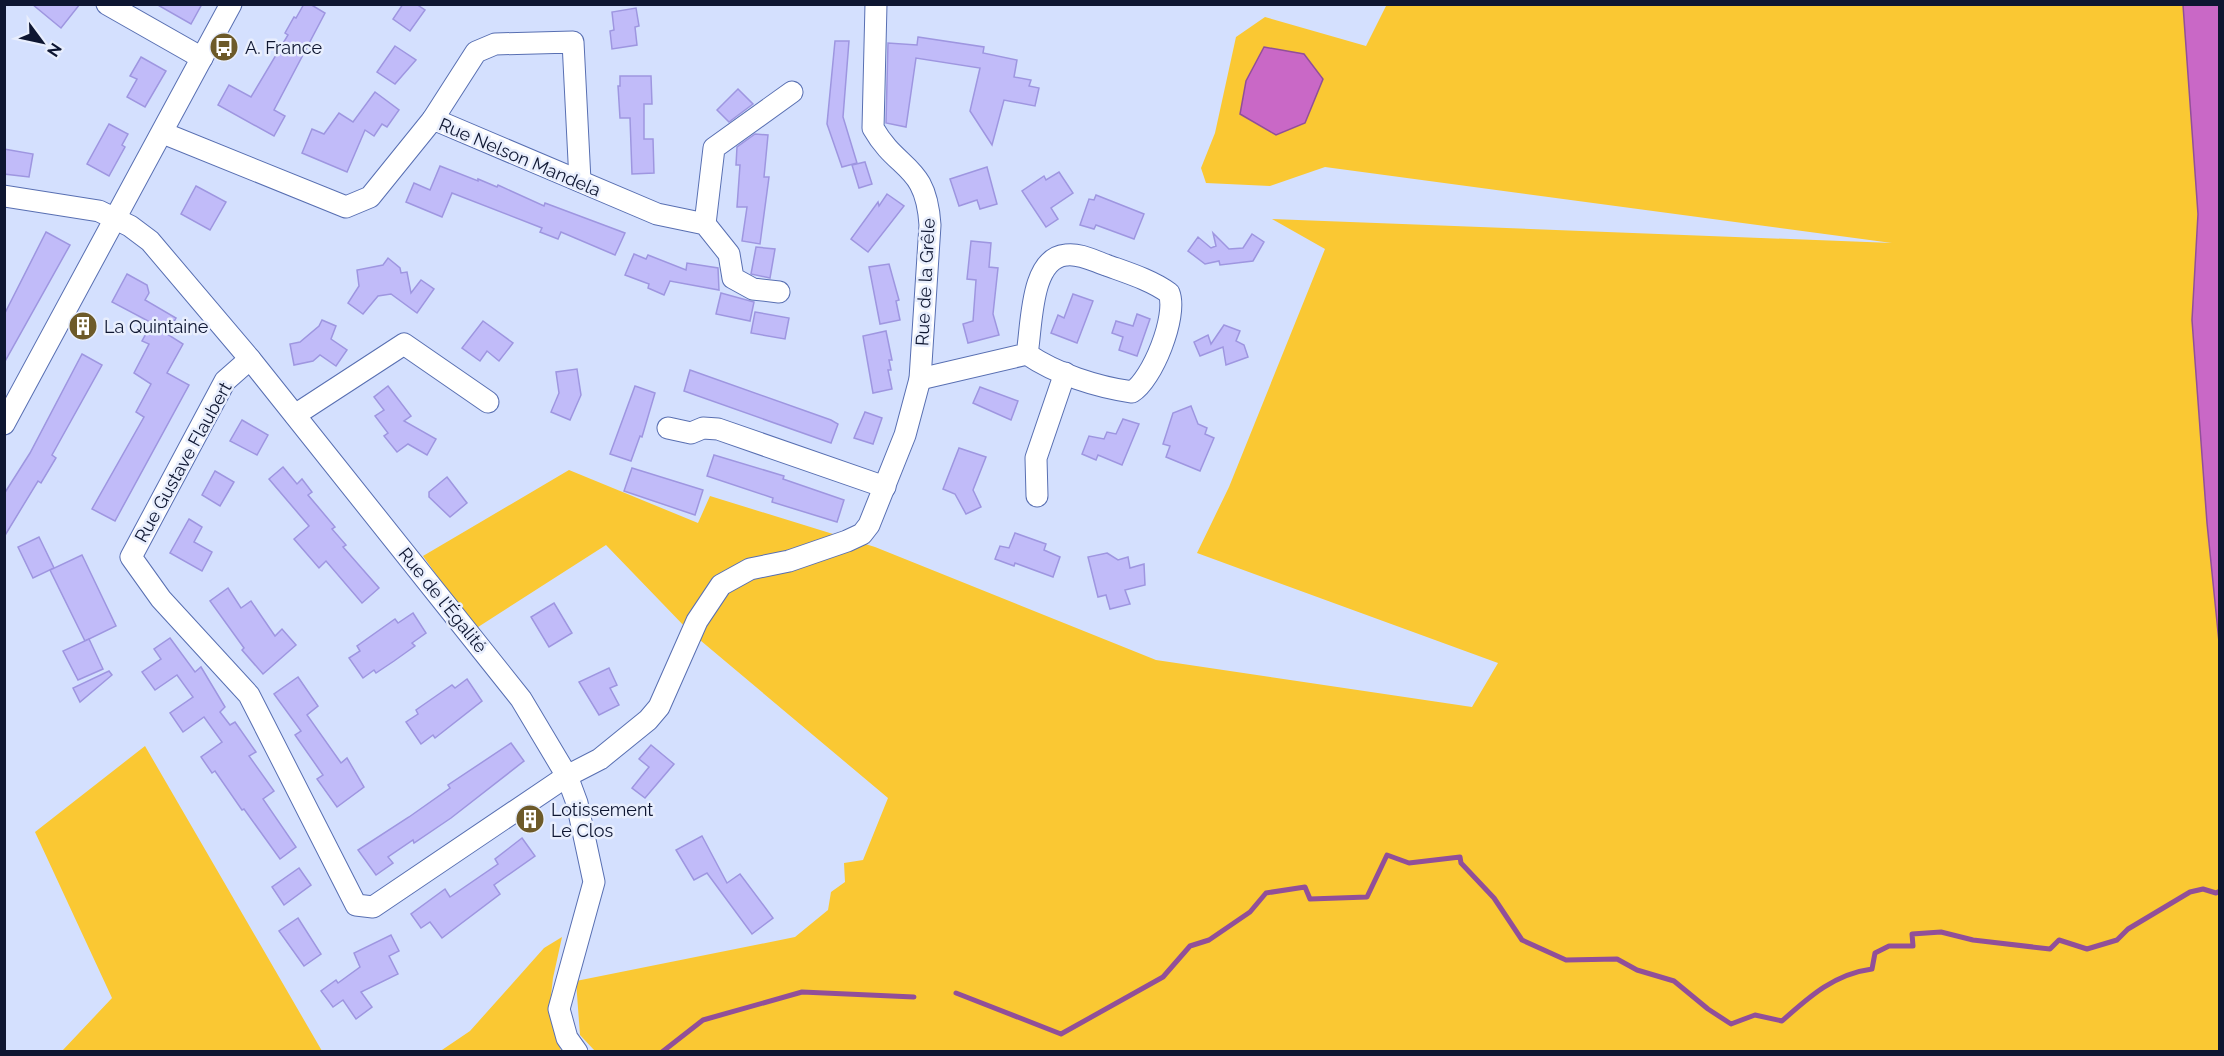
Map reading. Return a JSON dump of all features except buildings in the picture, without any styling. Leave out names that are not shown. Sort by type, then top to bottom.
[{"type":"street","points":[[107,4],[202,58]]},
{"type":"street","points":[[4,424],[231,4]]},
{"type":"street","name":"Rue de la Grêle","points":[[162,599],[249,696],[356,905],[373,907],[567,776],[600,759],[648,720],[659,707],[697,621],[721,585],[750,569],[789,561],[862,534],[875,513],[904,435],[920,379],[928,278],[929,204],[923,186],[910,168],[880,141],[873,128],[876,4]]},
{"type":"street","points":[[433,119],[477,52],[495,44],[573,42],[580,181]]},
{"type":"street","points":[[780,292],[753,289],[733,278],[729,254],[705,224],[714,148],[792,92]]},
{"type":"street","name":"Rue Nelson Mandela","points":[[163,133],[345,207],[369,197],[433,119],[657,214],[705,224]]},
{"type":"street","name":"Rue de l'Égalité","points":[[4,196],[99,211],[150,241],[250,359],[521,699],[567,776],[577,803],[594,882],[559,1010],[567,1038],[577,1052]]},
{"type":"street","points":[[920,379],[1027,354],[1044,366],[1116,390],[1132,392],[1141,387],[1148,378],[1171,317],[1173,304],[1170,293],[1143,279],[1080,255],[1065,255],[1053,260],[1045,266],[1038,279],[1027,354]]},
{"type":"street","points":[[295,415],[404,344],[488,402]]},
{"type":"street","name":"Rue Gustave Flaubert","points":[[162,599],[131,557],[225,381],[250,359]]},
{"type":"street","points":[[1037,496],[1036,458],[1065,373]]},
{"type":"street","points":[[668,428],[691,433],[703,428],[718,429],[885,487]]},
{"type":"shaded area","points":[[1387,4],[2186,5],[2198,214],[2192,320],[2207,523],[2220,642],[2219,1051],[595,1051],[580,1035],[576,981],[795,937],[828,910],[831,892],[845,882],[844,863],[863,860],[888,798],[688,630],[606,545],[475,629],[423,556],[569,470],[698,523],[710,496],[875,547],[1156,660],[1472,707],[1498,663],[1197,553],[1229,487],[1325,249],[1272,219],[1892,243],[1325,167],[1270,186],[1206,183],[1201,168],[1215,133],[1236,37],[1265,17],[1366,46]]},
{"type":"shaded area","points":[[2183,5],[2219,5],[2219,642],[2207,523],[2192,320],[2198,214]]},
{"type":"shaded area","points":[[1264,47],[1304,54],[1323,79],[1305,123],[1276,135],[1240,114],[1246,81]]},
{"type":"shaded area","points":[[145,746],[322,1051],[62,1051],[112,998],[35,832]]},
{"type":"shaded area","points":[[562,937],[553,978],[549,1013],[561,1051],[439,1052],[470,1031],[544,948]]},
{"type":"waterway","points":[[956,993],[1061,1034],[1163,977],[1190,946],[1209,940],[1250,912],[1266,893],[1305,887],[1310,899],[1367,897],[1387,855],[1409,863],[1460,857],[1461,863],[1494,898],[1522,940],[1566,960],[1617,959],[1637,970],[1674,981],[1708,1009],[1731,1024],[1755,1015],[1782,1021],[1812,995],[1834,981],[1872,969],[1875,953],[1889,946],[1913,946],[1912,934],[1941,932],[1973,940],[2050,949],[2059,940],[2087,949],[2117,940],[2128,929],[2190,892],[2203,889],[2216,893],[2220,891]]},
{"type":"waterway","points":[[662,1052],[703,1020],[802,992],[914,997]]},
{"type":"place","name":"A. France","points":[[224,47]]},
{"type":"place","name":"La Quintaine","points":[[83,326]]},
{"type":"place","name":"Lotissement Le Clos","points":[[530,819]]}]
